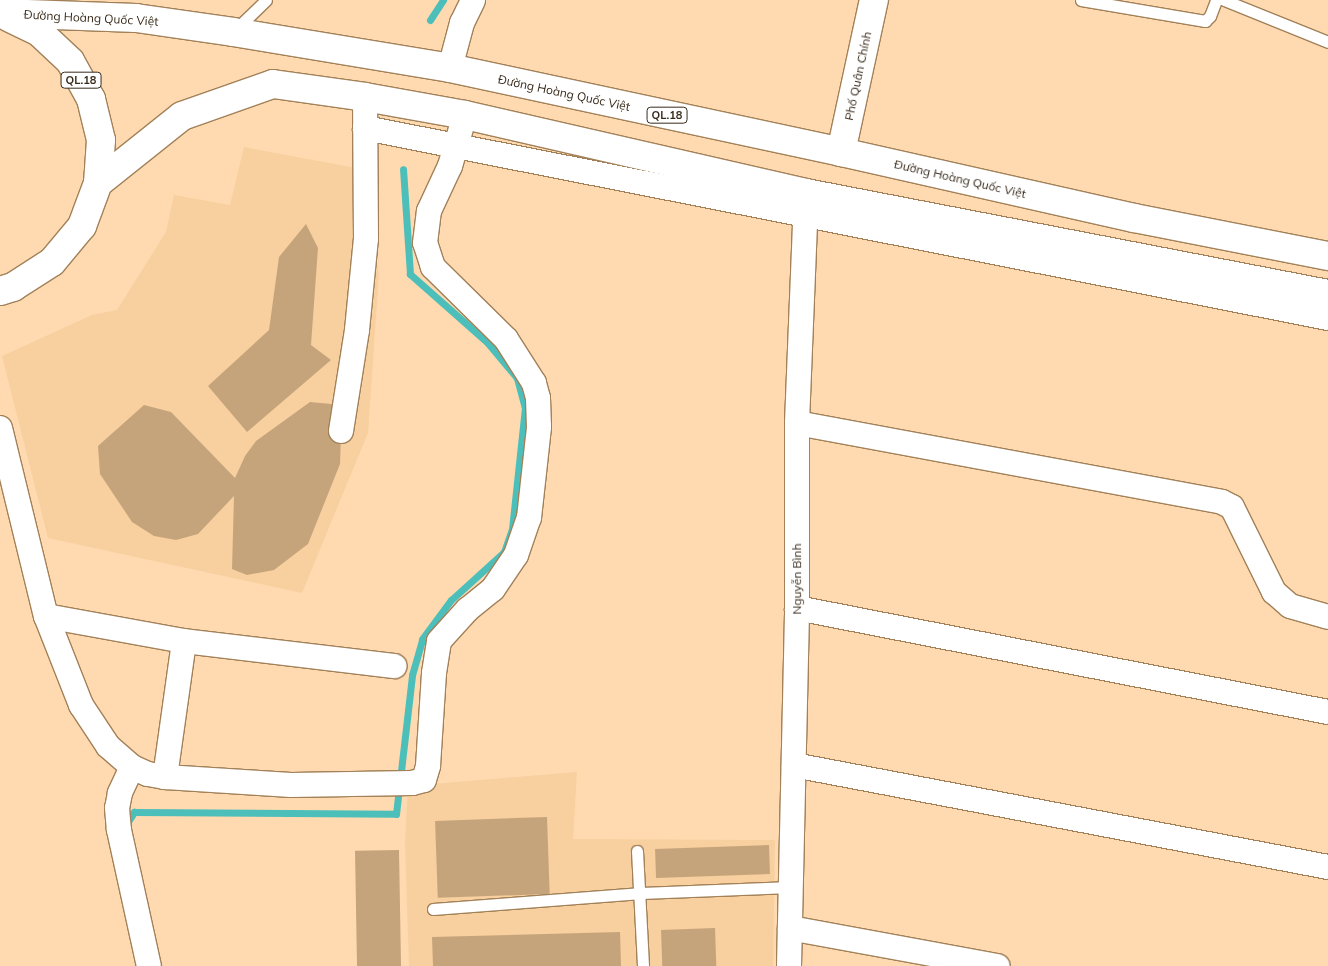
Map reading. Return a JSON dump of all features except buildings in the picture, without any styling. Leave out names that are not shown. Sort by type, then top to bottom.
[{"type":"main road","name":"Phố Quân Chính","points":[[841,152],[874,0]]},
{"type":"main road","name":"Đường Hoàng Quốc Việt","points":[[0,13],[138,9],[233,32],[450,68],[841,152],[1134,218],[1328,256]]},
{"type":"main road","name":"QL.18","points":[[0,13],[38,32],[70,61],[91,99],[101,140],[98,183],[82,226],[52,262],[13,287],[0,290]]},
{"type":"main road","points":[[98,183],[182,116],[273,84],[365,96],[465,115],[806,204],[1328,294]]},
{"type":"street","points":[[450,68],[462,24],[473,0]]},
{"type":"street","points":[[341,431],[357,330],[366,239],[365,96]]},
{"type":"street","points":[[0,428],[46,616],[81,705],[108,746],[132,767],[148,774],[165,776],[291,785],[388,784],[412,783],[424,780],[427,773],[434,673],[439,641],[467,610],[493,589],[516,555],[529,518],[539,428],[538,398],[534,383],[506,339],[433,267],[425,243],[429,211],[450,166],[465,115]]},
{"type":"street","points":[[365,128],[456,146],[806,204],[1328,318]]},
{"type":"street","name":"Nguyễn Bình","points":[[790,966],[797,608],[797,423],[806,204]]},
{"type":"street","points":[[797,423],[1222,502],[1232,507],[1274,592],[1290,606],[1328,617]]},
{"type":"street","points":[[797,608],[1328,712]]},
{"type":"street","points":[[46,616],[184,642],[395,666]]},
{"type":"street","points":[[165,776],[184,642]]},
{"type":"street","points":[[794,765],[1328,868]]},
{"type":"street","points":[[132,767],[120,793],[117,815],[149,966]]},
{"type":"street","points":[[790,928],[998,966]]},
{"type":"lane","points":[[233,32],[266,0]]},
{"type":"lane","points":[[1081,0],[1205,21],[1210,16],[1216,0]]},
{"type":"lane","points":[[1224,0],[1328,42]]},
{"type":"lane","points":[[637,851],[641,893],[643,966]]},
{"type":"lane","points":[[432,909],[641,893],[791,886]]},
{"type":"shaded area","points":[[244,147],[356,168],[379,274],[368,433],[302,593],[48,538],[2,356],[92,315],[117,310],[166,232],[174,195],[230,205]]},
{"type":"shaded area","points":[[577,772],[573,839],[775,840],[773,966],[409,966],[405,843],[408,786]]},
{"type":"waterway","points":[[430,20],[443,0]]},
{"type":"waterway","points":[[125,826],[134,812],[396,814],[412,675],[422,639],[451,600],[504,552],[512,529],[525,408],[517,378],[487,342],[410,274],[403,169]]}]
